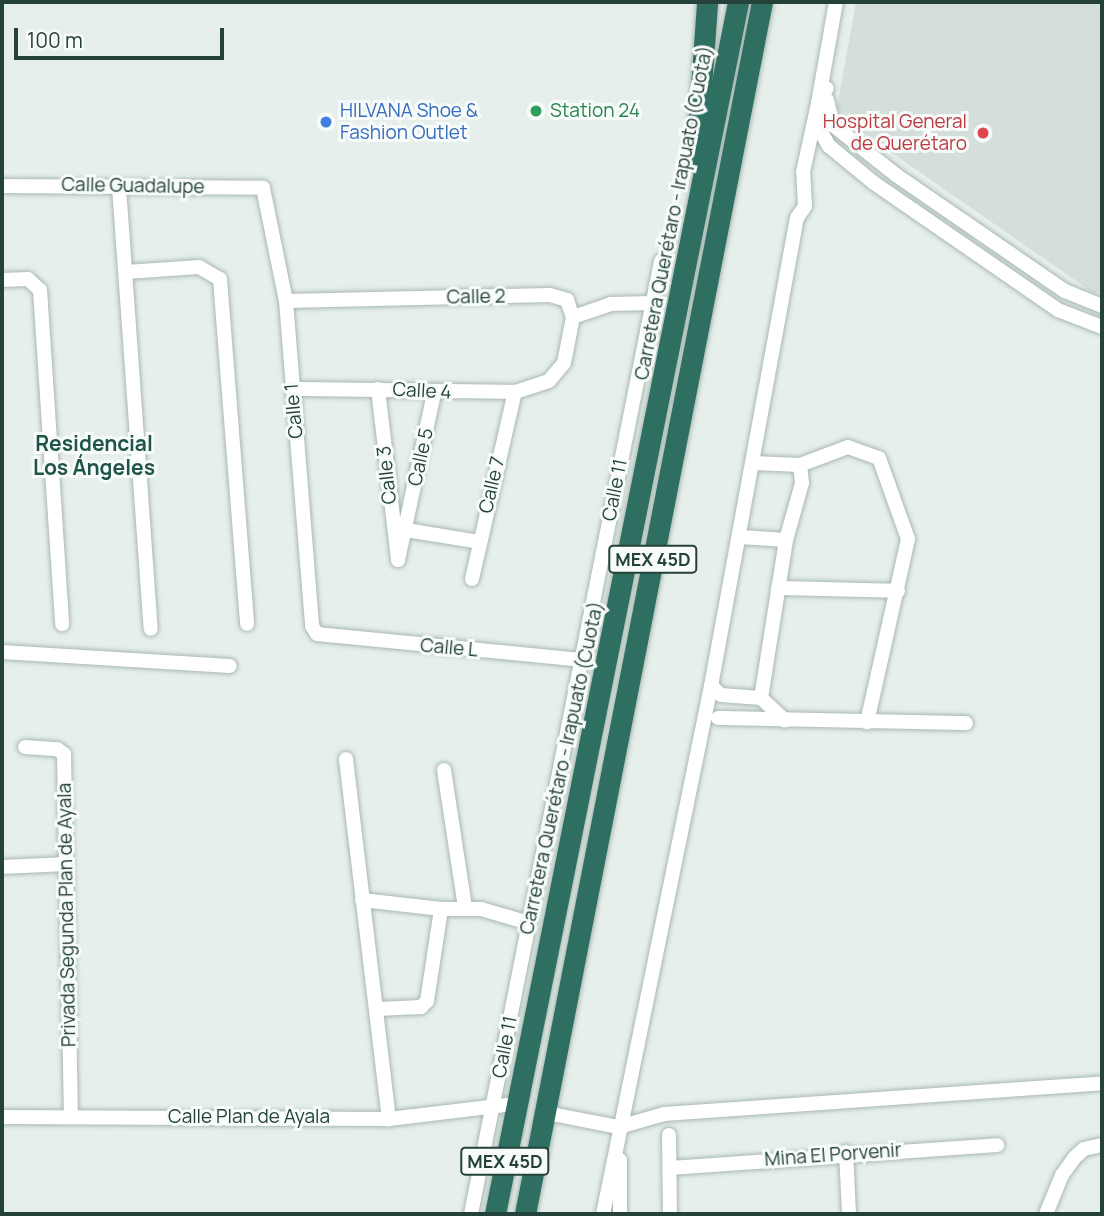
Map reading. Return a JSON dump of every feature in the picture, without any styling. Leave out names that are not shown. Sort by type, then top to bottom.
[{"type":"highway","points":[[681,301],[707,46],[708,2]]},
{"type":"highway","name":"Carretera Querétaro - Irapuato (Cuota)","points":[[495,1214],[681,301],[738,2]]},
{"type":"highway","name":"MEX 45D","points":[[525,1214],[762,2]]},
{"type":"street","points":[[718,718],[716,690],[740,537],[797,218],[805,206],[803,172],[836,2]]},
{"type":"street","points":[[845,2],[827,88],[828,117],[833,125],[871,156],[1065,291],[1102,306]]},
{"type":"street","points":[[827,88],[818,103],[820,130],[829,146],[874,183],[1058,310],[1102,327]]},
{"type":"street","name":"Calle Guadalupe","points":[[2,186],[263,188]]},
{"type":"street","points":[[119,187],[152,629]]},
{"type":"street","name":"Calle 1","points":[[263,188],[286,300],[312,626],[317,634]]},
{"type":"street","name":"Calle 11","points":[[471,1214],[500,1104],[529,923],[661,261]]},
{"type":"street","points":[[126,272],[199,267],[219,279],[247,624]]},
{"type":"street","points":[[2,280],[28,279],[40,290],[62,624]]},
{"type":"street","name":"Calle 2","points":[[286,300],[550,295],[568,300],[573,317]]},
{"type":"street","points":[[573,317],[611,304],[652,303]]},
{"type":"street","name":"Calle 4","points":[[292,389],[378,388],[434,394],[515,392],[550,380],[564,363],[573,317]]},
{"type":"street","name":"Calle 3","points":[[378,388],[398,560]]},
{"type":"street","name":"Calle 7","points":[[472,579],[515,392]]},
{"type":"street","name":"Calle 5","points":[[398,560],[434,394]]},
{"type":"street","points":[[753,463],[800,465],[848,447],[879,458],[908,539],[867,722]]},
{"type":"street","points":[[761,698],[786,540],[802,483],[800,465]]},
{"type":"street","points":[[406,530],[479,542]]},
{"type":"street","points":[[740,537],[786,540]]},
{"type":"street","points":[[778,588],[898,591]]},
{"type":"street","name":"Calle L","points":[[317,634],[582,660]]},
{"type":"street","points":[[2,652],[230,666]]},
{"type":"street","points":[[716,690],[761,698],[785,720]]},
{"type":"street","points":[[603,1214],[703,722],[716,690]]},
{"type":"street","points":[[703,722],[718,718],[966,723]]},
{"type":"street","name":"Privada Segunda Plan de Ayala","points":[[25,747],[57,749],[64,754],[71,1116]]},
{"type":"street","points":[[345,759],[389,1119]]},
{"type":"street","points":[[444,770],[465,908]]},
{"type":"street","points":[[2,867],[66,864]]},
{"type":"street","points":[[362,900],[440,913],[465,908],[529,923]]},
{"type":"street","points":[[377,1009],[421,1007],[428,1001],[440,913]]},
{"type":"street","points":[[557,1115],[620,1127],[664,1114],[1102,1083]]},
{"type":"street","name":"Calle Plan de Ayala","points":[[2,1117],[389,1119],[500,1104]]},
{"type":"street","points":[[620,1127],[620,1214]]},
{"type":"street","points":[[669,1135],[670,1214]]},
{"type":"street","name":"Mina El Porvenir","points":[[670,1168],[846,1152],[997,1145]]},
{"type":"street","points":[[1046,1214],[1062,1175],[1075,1157],[1084,1149],[1102,1145]]},
{"type":"street","points":[[846,1152],[849,1214]]},
{"type":"shaded area","name":"Hospital General de Querétaro","points":[[856,2],[1102,2],[1102,294],[1092,292],[836,114]]},
{"type":"place","name":"Station 24","points":[[536,111]]},
{"type":"place","name":"HILVANA Shoe & Fashion Outlet","points":[[326,122]]},
{"type":"place","name":"Hospital General de Querétaro","points":[[983,133]]},
{"type":"district","name":"Residencial Los Ángeles","points":[[94,455]]}]
